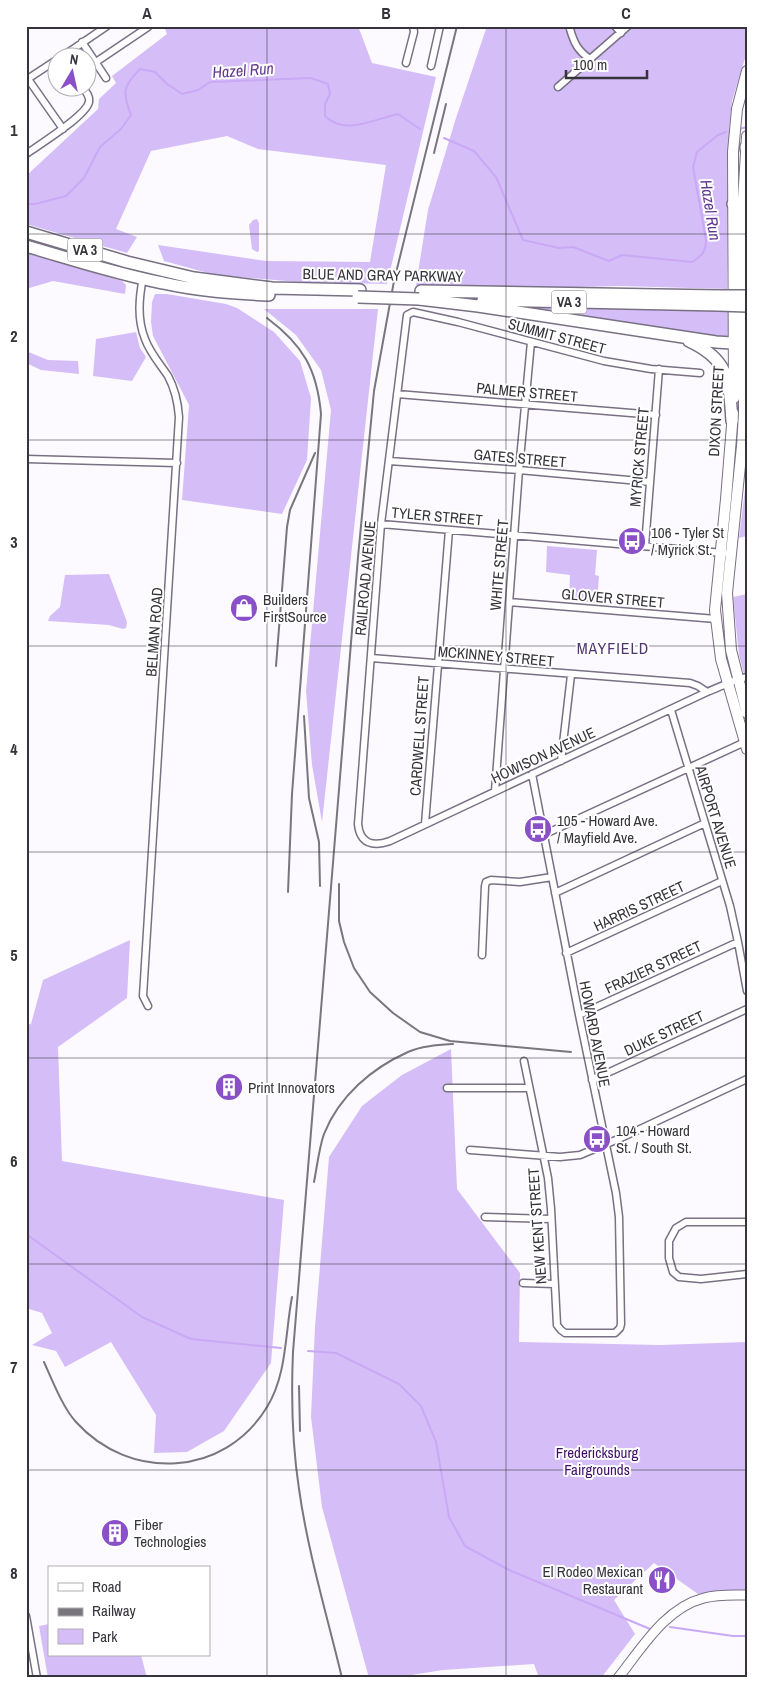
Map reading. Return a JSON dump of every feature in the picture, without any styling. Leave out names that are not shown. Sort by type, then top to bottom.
[{"type":"highway","name":"BLUE AND GRAY PARKWAY","points":[[26,232],[144,266],[194,278],[272,288],[359,294],[719,300],[747,296]]},
{"type":"highway","points":[[743,260],[747,245]]},
{"type":"highway","name":"BLUE AND GRAY PARKWAY","points":[[26,246],[142,279],[186,288],[304,297],[359,294]]},
{"type":"highway","points":[[420,295],[478,306],[673,336],[716,342],[741,343]]},
{"type":"highway","name":"BLUE AND GRAY PARKWAY","points":[[719,300],[747,306]]},
{"type":"highway","points":[[673,336],[700,346],[720,364],[728,382],[732,422]]},
{"type":"highway","points":[[743,438],[747,425]]},
{"type":"main road","name":"DIXON STREET","points":[[747,71],[737,109],[734,152],[743,205],[743,260],[741,343],[726,499],[725,553],[731,650],[743,682],[747,714]]},
{"type":"main road","name":"DIXON STREET","points":[[746,145],[741,343],[743,438],[725,553],[716,594],[716,619],[721,658],[746,746]]},
{"type":"main road","points":[[618,1678],[661,1624],[679,1609],[707,1597],[747,1595]]},
{"type":"street","points":[[74,48],[106,26]]},
{"type":"street","points":[[406,63],[414,32],[413,26]]},
{"type":"street","points":[[430,66],[440,26]]},
{"type":"street","points":[[615,26],[620,33]]},
{"type":"street","points":[[558,87],[628,26]]},
{"type":"street","points":[[98,61],[148,27]]},
{"type":"street","points":[[570,29],[581,53],[590,59]]},
{"type":"street","points":[[82,42],[86,48]]},
{"type":"street","points":[[98,65],[106,78]]},
{"type":"street","points":[[48,66],[27,79],[63,129]]},
{"type":"street","points":[[26,154],[63,129],[89,102],[89,98]]},
{"type":"street","name":"BELMAN ROAD","points":[[144,266],[139,310],[141,326],[149,348],[172,383],[178,404],[179,417],[143,996],[148,1006]]},
{"type":"street","name":"SUMMIT STREET","points":[[408,313],[413,312],[458,322],[604,361],[700,373]]},
{"type":"street","name":"RAILROAD AVENUE","points":[[368,842],[360,835],[358,824],[381,524],[408,313]]},
{"type":"street","name":"WHITE STREET","points":[[495,791],[524,404],[531,342]]},
{"type":"street","name":"MYRICK STREET","points":[[645,546],[659,369]]},
{"type":"street","name":"PALMER STREET","points":[[397,394],[656,415]]},
{"type":"street","points":[[26,460],[177,463]]},
{"type":"street","name":"GATES STREET","points":[[389,461],[650,482]]},
{"type":"street","name":"TYLER STREET","points":[[381,524],[725,553]]},
{"type":"street","name":"CARDWELL STREET","points":[[425,824],[449,530]]},
{"type":"street","name":"GLOVER STREET","points":[[509,602],[716,619]]},
{"type":"street","name":"MCKINNEY STREET","points":[[371,658],[690,683],[707,692]]},
{"type":"street","points":[[561,761],[571,675]]},
{"type":"street","points":[[728,684],[743,682]]},
{"type":"street","name":"HOWISON AVENUE","points":[[368,842],[371,844],[383,843],[707,692],[728,684]]},
{"type":"street","name":"AIRPORT AVENUE","points":[[671,710],[722,881],[738,942],[747,991]]},
{"type":"street","points":[[543,835],[688,767],[746,746]]},
{"type":"street","name":"HOWARD AVENUE","points":[[532,774],[566,953],[616,1194],[619,1218],[621,1301]]},
{"type":"street","points":[[555,893],[705,824]]},
{"type":"street","points":[[482,955],[486,882],[491,880],[520,882],[552,877]]},
{"type":"street","name":"HARRIS STREET","points":[[566,953],[722,881]]},
{"type":"street","name":"FRAZIER STREET","points":[[579,1015],[738,942]]},
{"type":"street","name":"DUKE STREET","points":[[592,1080],[747,1009]]},
{"type":"street","name":"NEW KENT STREET","points":[[524,1061],[548,1178],[557,1325],[565,1333],[611,1334],[618,1331],[622,1324],[621,1301]]},
{"type":"street","points":[[470,1150],[544,1156],[572,1156],[590,1152],[747,1079]]},
{"type":"street","points":[[447,1088],[529,1088]]},
{"type":"street","points":[[484,1217],[552,1219]]},
{"type":"street","points":[[747,1222],[686,1222],[676,1228],[669,1241],[669,1258],[673,1272],[679,1277],[701,1279],[747,1274]]},
{"type":"street","points":[[523,1283],[554,1284]]},
{"type":"street","points":[[26,1616],[37,1678]]},
{"type":"green space","points":[[164,26],[358,26],[372,63],[436,77],[387,284],[299,282],[215,275],[164,261],[158,245],[266,261],[370,262],[386,165],[258,149],[227,136],[151,151],[116,229],[137,237],[127,253],[26,224],[26,176],[98,109],[99,99],[116,83],[112,76],[167,34]]},
{"type":"green space","points":[[487,26],[614,26],[622,37],[635,26],[747,26],[747,52],[732,101],[729,129],[727,289],[620,286],[538,288],[416,285],[428,210]]},
{"type":"green space","points":[[257,219],[259,223],[259,251],[257,252],[252,249],[249,225],[253,220]]},
{"type":"green space","points":[[26,253],[122,281],[126,285],[125,294],[53,281],[26,289]]},
{"type":"green space","points":[[155,294],[167,294],[226,304],[237,308],[274,332],[300,361],[311,398],[307,460],[282,514],[182,500],[189,405],[153,336],[151,322],[152,302]]},
{"type":"green space","points":[[520,307],[730,311],[730,339]]},
{"type":"green space","points":[[264,309],[378,309],[322,822],[312,765],[306,691],[331,410],[321,370],[296,335]]},
{"type":"green space","points":[[136,332],[140,348],[146,357],[132,381],[93,376],[96,339]]},
{"type":"green space","points":[[26,351],[48,360],[78,361],[79,374],[41,370],[26,363]]},
{"type":"green space","points":[[747,474],[747,536],[739,538]]},
{"type":"green space","points":[[547,546],[597,550],[595,575],[599,576],[597,603],[569,600],[570,575],[546,572]]},
{"type":"green space","points":[[109,574],[127,622],[126,628],[48,621],[50,616],[60,607],[65,575]]},
{"type":"green space","points":[[747,594],[747,686],[739,655],[733,597]]},
{"type":"green space","points":[[130,940],[127,998],[58,1047],[62,1161],[284,1200],[271,1363],[224,1431],[187,1452],[154,1453],[156,1415],[111,1342],[65,1367],[56,1351],[32,1345],[52,1333],[42,1313],[26,1308],[26,1025],[31,1024],[43,980]]},
{"type":"green space","name":"Fredericksburg Fairgrounds","points":[[451,1049],[457,1189],[520,1273],[519,1342],[660,1345],[747,1342],[747,1590],[722,1590],[698,1594],[654,1563],[614,1600],[635,1634],[601,1678],[539,1678],[534,1664],[443,1670],[392,1678],[369,1678],[322,1507],[311,1417],[315,1327],[329,1157],[362,1106],[402,1075]]},
{"type":"green space","points":[[48,1624],[48,1656],[141,1656],[147,1678],[48,1678],[39,1626]]},
{"type":"waterway","name":"Hazel Run","points":[[26,204],[35,204],[66,196],[84,178],[100,147],[121,129],[131,115],[125,95],[127,85],[140,69],[155,72],[167,84],[182,94],[198,90],[210,82],[311,78],[328,84],[330,94],[325,104],[325,116],[333,122],[341,125],[360,124],[398,114],[420,129]]},
{"type":"waterway","name":"Hazel Run","points":[[739,129],[747,127]]},
{"type":"waterway","name":"Hazel Run","points":[[444,138],[474,151],[496,177],[523,240],[559,248],[573,247],[609,261],[622,255],[692,262],[702,254],[706,240],[693,167],[697,152],[718,135],[726,132]]},
{"type":"waterway","points":[[26,1234],[142,1317],[191,1339],[281,1348]]},
{"type":"waterway","points":[[308,1351],[336,1353],[399,1384],[421,1406],[436,1442],[449,1517],[465,1546],[509,1570],[650,1629]]},
{"type":"waterway","points":[[670,1627],[733,1636],[747,1636]]},
{"type":"railway","points":[[342,1678],[313,1560],[299,1489],[293,1420],[293,1352],[358,557],[374,391],[394,281],[457,26]]},
{"type":"railway","points":[[434,153],[446,104]]},
{"type":"railway","points":[[267,318],[290,338],[306,359],[316,384],[321,414],[292,794],[288,892]]},
{"type":"railway","points":[[276,666],[290,510],[315,453]]},
{"type":"railway","points":[[304,716],[309,798],[319,842],[320,886]]},
{"type":"railway","points":[[339,884],[339,921],[344,942],[354,968],[370,992],[393,1013],[420,1032],[450,1041],[571,1052]]},
{"type":"railway","points":[[314,1182],[319,1151],[330,1120],[338,1107],[358,1085],[382,1066],[408,1052],[424,1047],[453,1044]]},
{"type":"railway","points":[[44,1362],[58,1394],[71,1416],[98,1441],[123,1455],[149,1462],[176,1463],[202,1458],[227,1447],[249,1430],[274,1395],[282,1368],[292,1297]]},
{"type":"railway","points":[[299,1386],[300,1431]]},
{"type":"place","name":"106 - Tyler St / Myrick St.","points":[[632,541]]},
{"type":"place","name":"Builders FirstSource","points":[[244,608]]},
{"type":"place","name":"105 - Howard Ave. / Mayfield Ave.","points":[[538,829]]},
{"type":"place","name":"Print Innovators","points":[[229,1087]]},
{"type":"place","name":"104 - Howard St. / South St.","points":[[597,1139]]},
{"type":"place","name":"Fiber Technologies","points":[[115,1533]]},
{"type":"place","name":"El Rodeo Mexican Restaurant","points":[[662,1580]]},
{"type":"district","name":"MAYFIELD","points":[[613,648]]}]
